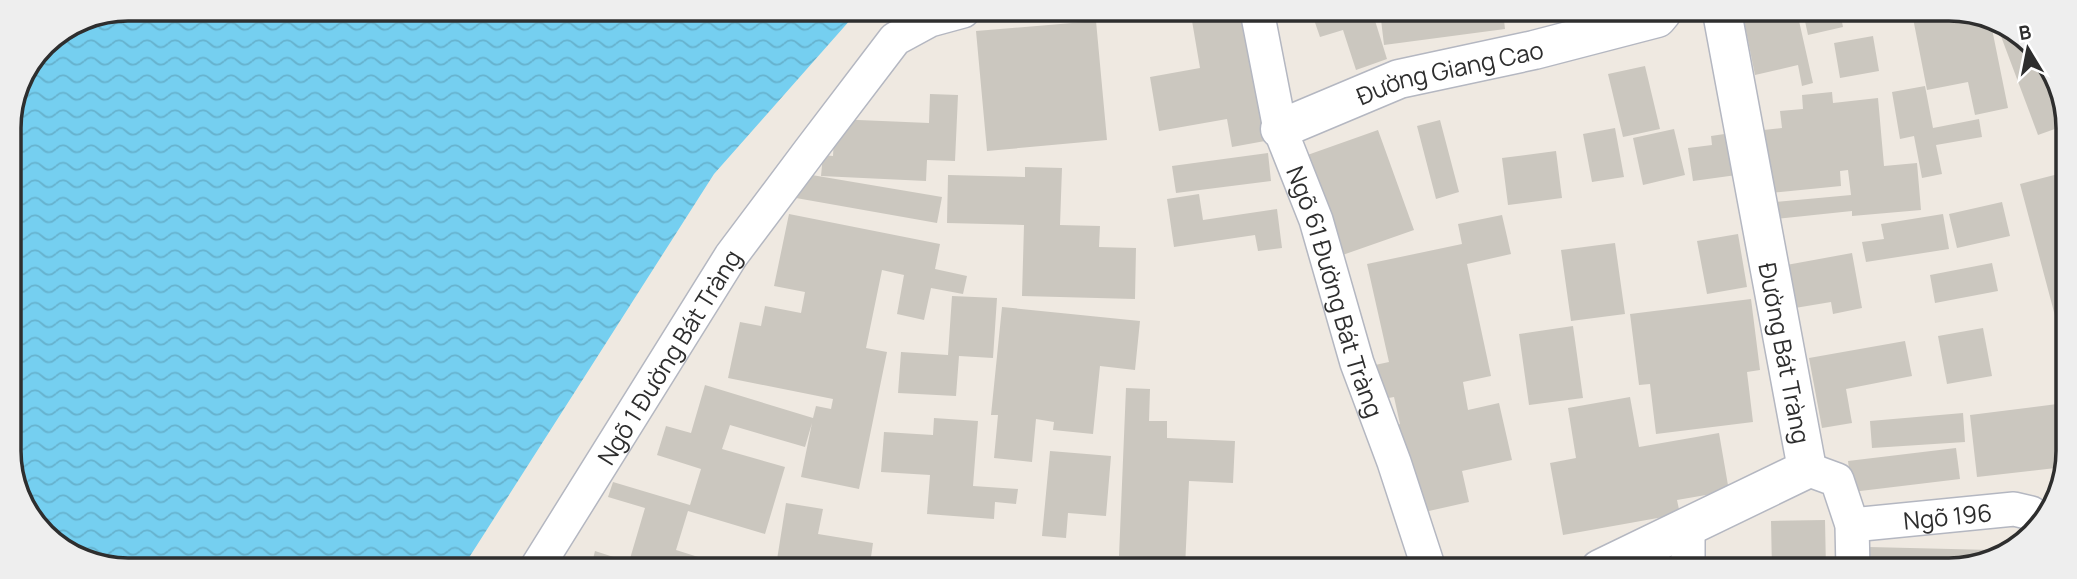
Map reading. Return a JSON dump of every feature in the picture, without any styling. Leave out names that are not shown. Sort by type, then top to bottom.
[{"type":"street","name":"Ngõ 1 Đường Bát Tràng","points":[[543,558],[731,256],[895,39],[928,21]]},
{"type":"street","name":"Ngõ 61 Đường Bát Tràng","points":[[1259,21],[1280,129],[1316,220],[1357,363],[1394,462],[1425,558]]},
{"type":"street","name":"Đường Giang Cao","points":[[1280,129],[1399,79],[1534,50],[1645,21]]},
{"type":"street","name":"Đường Bát Tràng","points":[[1623,558],[1807,469],[1724,21]]},
{"type":"street","points":[[1807,469],[1838,480],[1852,526],[1853,558]]},
{"type":"street","name":"Ngõ 196","points":[[1852,526],[2014,509],[2031,513],[2033,516]]},
{"type":"street","points":[[1688,527],[1688,558]]},
{"type":"water","points":[[128,21],[849,21],[714,174],[469,558],[114,557],[87,550],[63,536],[43,516],[29,492],[21,451],[21,121],[29,87],[39,69],[52,52],[87,29]]},
{"type":"building","points":[[1096,21],[1107,140],[987,151],[976,31]]},
{"type":"building","points":[[1192,21],[1244,21],[1265,141],[1232,147],[1227,119],[1159,131],[1150,77],[1200,68]]},
{"type":"building","points":[[1314,21],[1375,21],[1387,59],[1356,70],[1343,30],[1320,37]]},
{"type":"building","points":[[1381,21],[1504,21],[1505,29],[1384,45]]},
{"type":"building","points":[[1744,21],[1799,21],[1813,83],[1802,86],[1798,65],[1755,75]]},
{"type":"building","points":[[1805,21],[1842,21],[1843,27],[1808,35]]},
{"type":"building","points":[[1914,21],[1963,22],[1992,30],[2008,108],[1975,115],[1968,82],[1927,90]]},
{"type":"building","points":[[2000,34],[2029,58],[2045,81],[2050,94],[2056,129],[2038,135]]},
{"type":"building","points":[[1873,36],[1879,71],[1840,78],[1834,43]]},
{"type":"building","points":[[1645,66],[1660,129],[1623,137],[1608,74]]},
{"type":"building","points":[[1925,86],[1933,128],[1979,119],[1982,137],[1936,145],[1942,174],[1922,178],[1914,136],[1900,139],[1892,92]]},
{"type":"building","points":[[1832,92],[1833,103],[1878,98],[1884,166],[1917,163],[1921,210],[1852,216],[1852,211],[1765,220],[1763,203],[1851,195],[1848,170],[1840,171],[1841,186],[1760,194],[1754,131],[1782,128],[1780,111],[1803,109],[1802,95]]},
{"type":"building","points":[[930,94],[958,95],[955,161],[927,160],[926,181],[821,176],[823,155],[833,156],[835,119],[929,123]]},
{"type":"building","points":[[1440,120],[1459,192],[1436,199],[1417,126]]},
{"type":"building","points":[[1615,128],[1624,177],[1592,182],[1583,134]]},
{"type":"building","points":[[1674,129],[1685,175],[1643,185],[1633,138]]},
{"type":"building","points":[[1378,130],[1414,230],[1334,258],[1299,158]]},
{"type":"building","points":[[1738,132],[1744,174],[1693,181],[1688,148],[1712,145],[1711,136]]},
{"type":"building","points":[[1556,151],[1562,198],[1508,205],[1502,158]]},
{"type":"building","points":[[1268,153],[1271,181],[1176,193],[1172,166]]},
{"type":"building","points":[[1025,167],[1062,168],[1060,225],[1100,226],[1099,247],[1136,248],[1135,299],[1022,296],[1024,225],[947,223],[948,175],[1025,177]]},
{"type":"building","points":[[800,173],[942,197],[937,223],[796,198]]},
{"type":"building","points":[[2056,175],[2056,320],[2020,184]]},
{"type":"building","points":[[1199,194],[1203,220],[1277,209],[1282,248],[1258,251],[1255,235],[1174,247],[1167,199]]},
{"type":"building","points":[[2002,202],[2010,236],[1957,248],[1949,214]]},
{"type":"building","points":[[789,214],[940,244],[935,269],[967,276],[963,294],[931,288],[924,320],[897,314],[904,275],[882,270],[866,348],[887,352],[859,489],[801,477],[812,423],[805,447],[730,425],[722,449],[785,467],[765,534],[688,511],[676,550],[701,558],[630,558],[645,508],[608,497],[613,482],[690,505],[701,469],[657,455],[666,426],[691,433],[705,385],[813,418],[816,406],[831,409],[833,399],[728,378],[740,322],[761,326],[765,306],[801,313],[805,292],[774,286]]},
{"type":"building","points":[[1943,214],[1949,249],[1866,262],[1862,242],[1884,239],[1881,224]]},
{"type":"building","points":[[1502,215],[1511,254],[1467,264],[1491,376],[1463,382],[1468,410],[1499,403],[1512,460],[1462,471],[1469,502],[1420,513],[1393,426],[1400,424],[1394,397],[1383,399],[1375,365],[1389,362],[1367,264],[1462,244],[1458,224]]},
{"type":"building","points":[[1738,234],[1747,287],[1707,294],[1697,241]]},
{"type":"building","points":[[1615,243],[1625,314],[1571,321],[1561,250]]},
{"type":"building","points":[[1852,253],[1862,308],[1833,314],[1831,302],[1789,309],[1781,266]]},
{"type":"building","points":[[1992,263],[1998,291],[1935,303],[1930,275]]},
{"type":"building","points":[[952,296],[997,298],[993,358],[959,356],[956,396],[898,393],[901,352],[948,355]]},
{"type":"building","points":[[1751,299],[1760,370],[1747,372],[1753,422],[1656,434],[1650,384],[1639,385],[1630,314]]},
{"type":"building","points":[[1002,307],[1140,321],[1135,370],[1100,366],[1093,434],[1053,430],[1054,422],[1036,419],[1032,462],[994,458],[998,415],[991,415]]},
{"type":"building","points":[[1573,326],[1583,398],[1529,405],[1519,334]]},
{"type":"building","points":[[1983,328],[1992,376],[1947,384],[1938,336]]},
{"type":"building","points":[[1905,341],[1912,376],[1846,389],[1852,423],[1822,428],[1809,358]]},
{"type":"building","points":[[1126,388],[1150,389],[1149,421],[1167,421],[1167,438],[1235,441],[1233,483],[1189,481],[1185,558],[1119,556]]},
{"type":"building","points":[[1630,397],[1639,447],[1719,433],[1729,491],[1677,500],[1680,514],[1563,535],[1550,463],[1576,458],[1568,408]]},
{"type":"building","points":[[2056,404],[2054,468],[1977,477],[1970,415]]},
{"type":"building","points":[[1963,413],[1965,442],[1872,448],[1870,421]]},
{"type":"building","points":[[934,418],[978,421],[973,486],[1018,489],[1016,504],[995,502],[994,519],[927,514],[930,475],[881,472],[884,432],[933,435]]},
{"type":"building","points":[[1956,448],[1960,479],[1852,492],[1848,461]]},
{"type":"building","points":[[1050,451],[1111,456],[1106,516],[1068,513],[1066,538],[1042,536]]},
{"type":"building","points":[[786,503],[823,509],[818,534],[873,543],[871,558],[777,558]]},
{"type":"building","points":[[1825,520],[1826,558],[1772,558],[1771,521]]},
{"type":"building","points":[[1869,547],[1990,550],[1956,558],[1869,558]]},
{"type":"building","points":[[595,551],[617,558],[593,558]]}]
